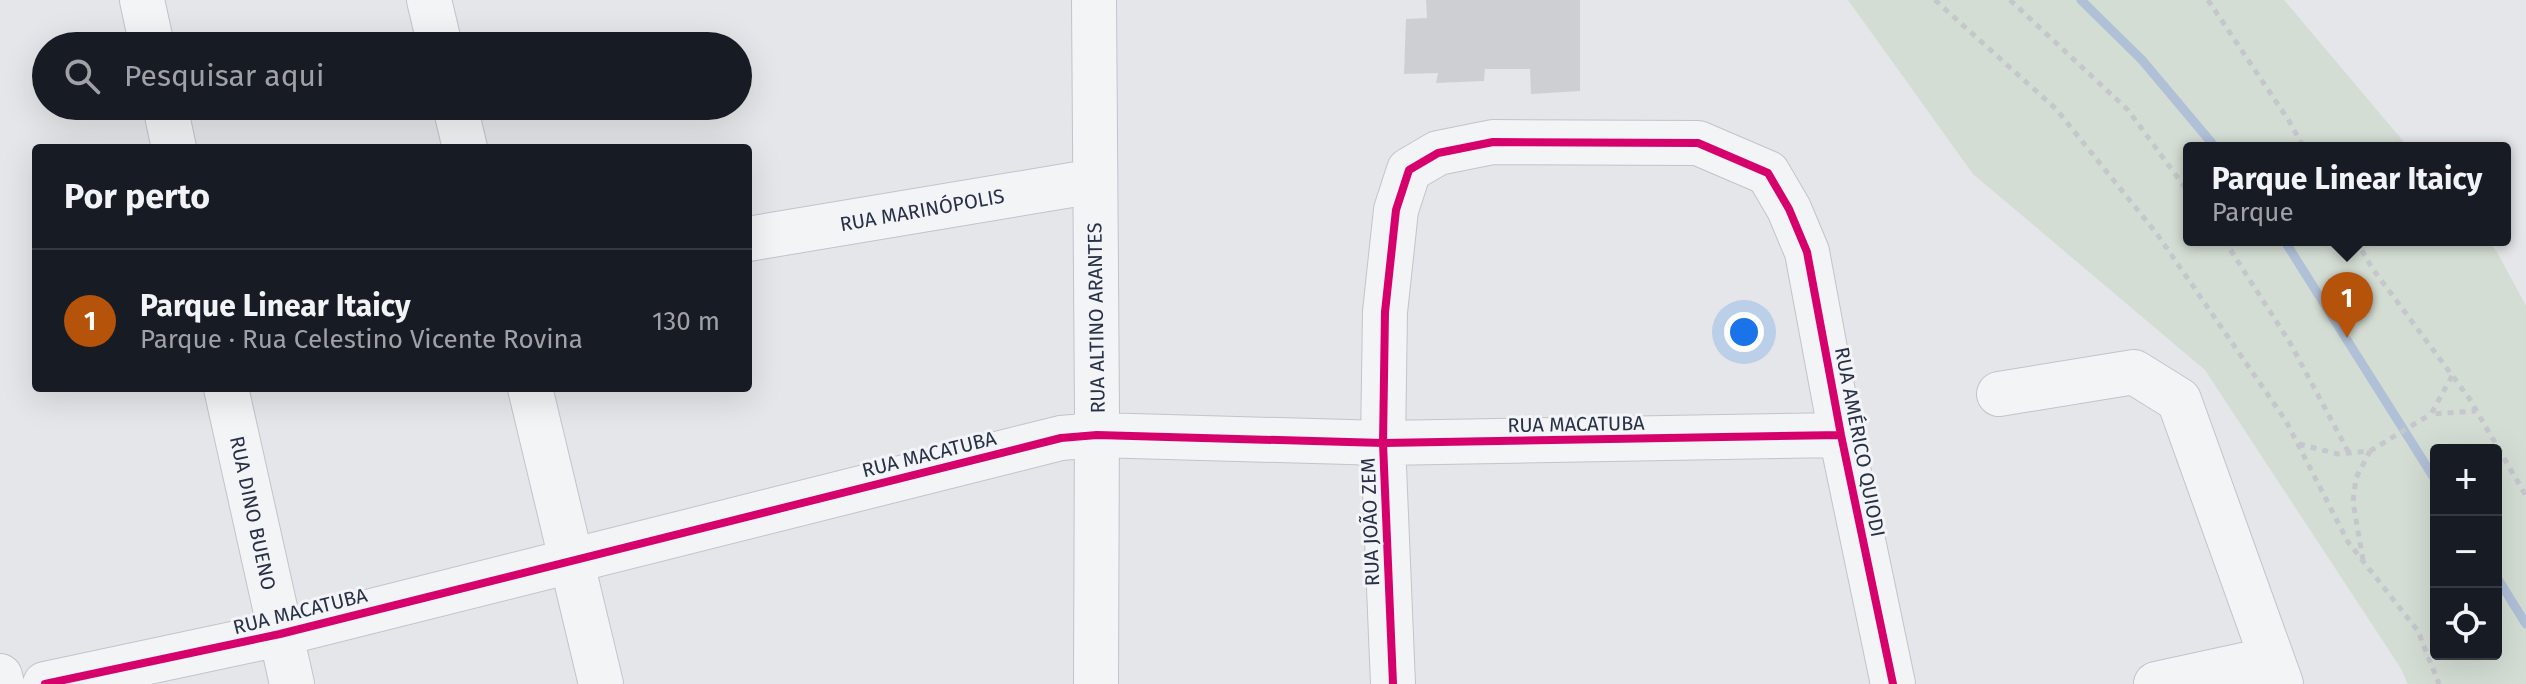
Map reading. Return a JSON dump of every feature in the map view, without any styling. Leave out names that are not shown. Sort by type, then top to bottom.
[{"type":"street","points":[[142,0],[149,32]]},
{"type":"street","points":[[429,0],[437,32]]},
{"type":"street","name":"RUA ALTINO ARANTES","points":[[1094,0],[1096,684]]},
{"type":"street","points":[[168,120],[173,144]]},
{"type":"street","points":[[458,120],[464,144]]},
{"type":"street","name":"RUA AMÉRICO QUIODI","points":[[1409,170],[1438,153],[1493,142],[1698,143],[1768,173],[1789,209],[1807,252],[1893,684]]},
{"type":"street","name":"RUA JOÃO ZEM","points":[[1393,684],[1383,443],[1385,312],[1396,210],[1409,170]]},
{"type":"street","name":"RUA MARINÓPOLIS","points":[[752,238],[1095,181]]},
{"type":"street","points":[[1999,394],[2134,372],[2179,400],[2276,671],[2156,684]]},
{"type":"street","name":"RUA DINO BUENO","points":[[227,392],[292,684]]},
{"type":"street","points":[[531,392],[601,684]]},
{"type":"street","name":"RUA MACATUBA","points":[[45,684],[280,634],[1061,438],[1097,435],[1383,443],[1841,435]]},
{"type":"street","points":[[0,676],[2,684]]},
{"type":"path","points":[[1935,0],[2056,109],[2157,234],[2286,421],[2348,542],[2418,631],[2439,684]]},
{"type":"path","points":[[2010,0],[2128,110],[2183,185]]},
{"type":"path","points":[[2208,0],[2301,142]]},
{"type":"path","points":[[2228,246],[2289,341],[2349,453]]},
{"type":"path","points":[[2359,246],[2372,268],[2476,411],[2526,496]]},
{"type":"path","points":[[2431,414],[2452,376]]},
{"type":"path","points":[[2298,444],[2338,454],[2370,451],[2431,414],[2476,411]]},
{"type":"path","points":[[2363,561],[2353,502],[2356,478],[2370,451]]},
{"type":"shaded area","points":[[1848,0],[2284,0],[2404,142],[2183,142],[2183,246],[2492,246],[2497,252],[2526,306],[2526,684],[2408,684],[2400,667],[2205,370],[1973,174]]},
{"type":"building","points":[[1426,0],[1580,0],[1580,91],[1531,94],[1530,69],[1485,69],[1484,81],[1436,83],[1438,73],[1404,74],[1406,19],[1427,18]]},
{"type":"waterway","points":[[2081,0],[2142,60],[2211,142]]},
{"type":"waterway","points":[[2288,246],[2430,471]]},
{"type":"waterway","points":[[2502,586],[2526,624]]},
{"type":"cycle path","points":[[1393,684],[1383,443],[1385,312],[1396,210],[1409,170],[1438,153],[1493,142],[1698,143],[1768,173],[1789,209],[1807,252],[1893,684]]},
{"type":"cycle path","points":[[45,684],[280,634],[1061,438],[1097,435],[1383,443],[1841,435]]},
{"type":"place","name":"Parque Linear Itaicy","points":[[2347,338]]}]
